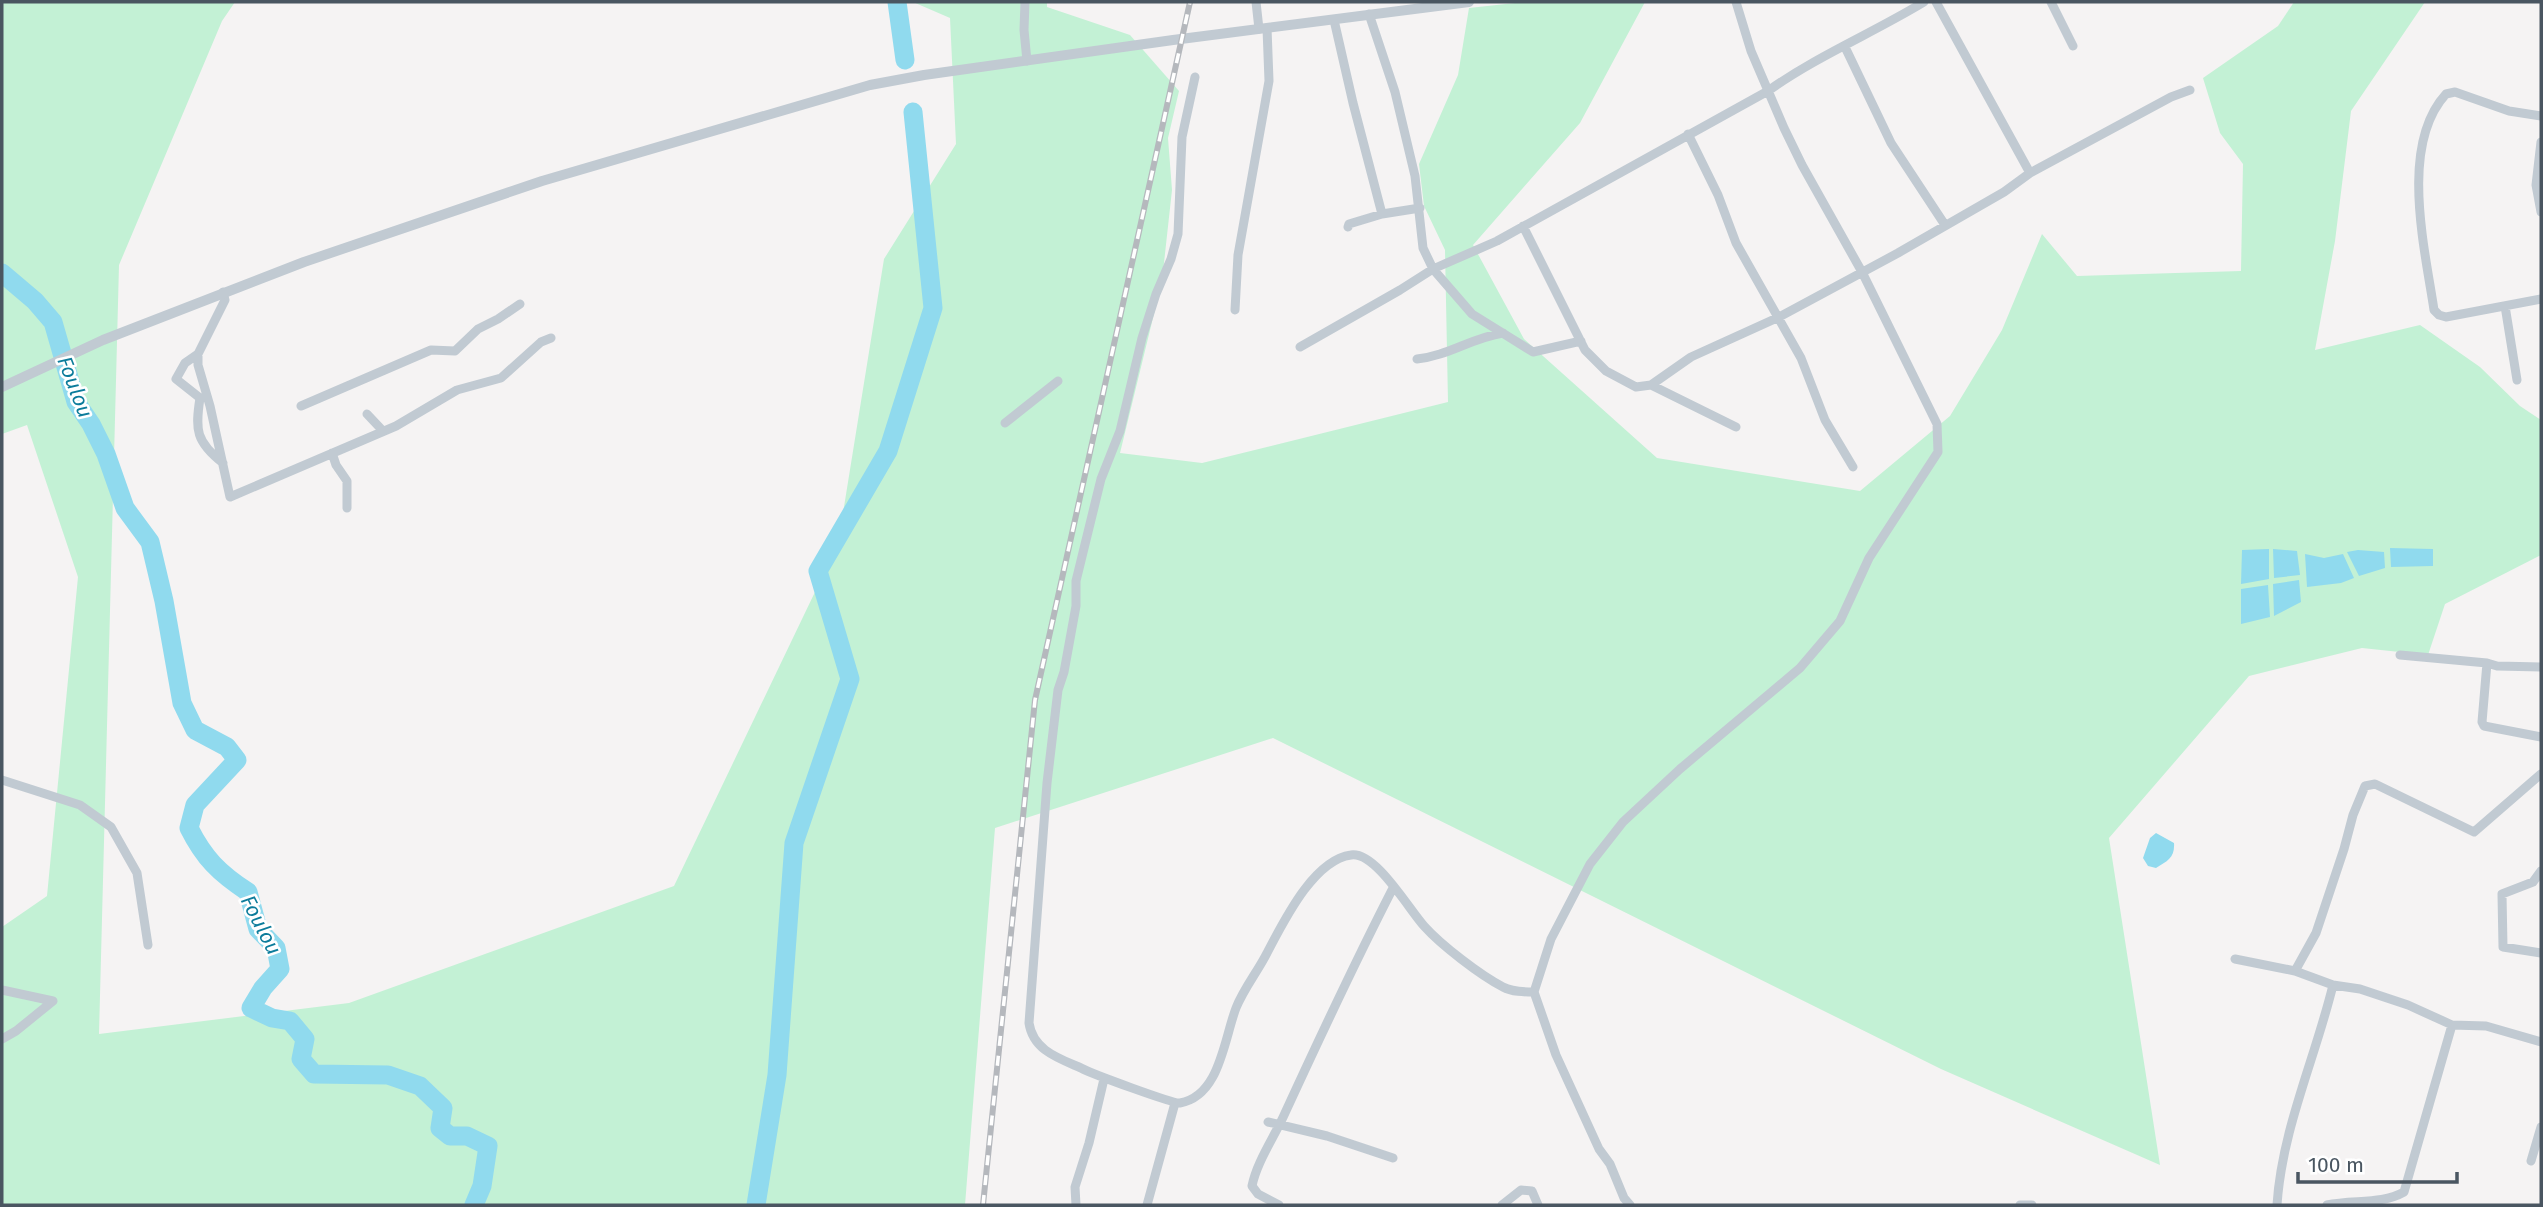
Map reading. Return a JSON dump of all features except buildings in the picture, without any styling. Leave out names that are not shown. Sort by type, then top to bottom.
[{"type":"street","points":[[1025,2],[1027,61]]},
{"type":"street","points":[[1235,310],[1238,256],[1269,81],[1263,29],[1256,2]]},
{"type":"street","points":[[2,387],[103,340],[223,292],[542,181],[870,85],[1173,40],[1469,2]]},
{"type":"street","points":[[1630,1205],[1624,1198],[1610,1164],[1599,1149],[1556,1055],[1534,992],[1551,939],[1598,852],[1623,822],[1800,668],[1819,648],[1840,621],[1869,558],[1938,452],[1937,424],[1862,272],[1802,165],[1747,39],[1736,2]]},
{"type":"street","points":[[1300,347],[1433,269],[1497,241],[1768,90],[1803,66],[1845,47],[1924,2]]},
{"type":"street","points":[[1936,2],[2030,173]]},
{"type":"street","points":[[2051,2],[2073,46]]},
{"type":"street","points":[[1368,14],[1395,92],[1415,176],[1423,248],[1433,269],[1472,314],[1533,352],[1581,341]]},
{"type":"street","points":[[1334,20],[1382,214]]},
{"type":"street","points":[[1845,47],[1891,143],[1945,225]]},
{"type":"street","points":[[1195,77],[1182,137],[1178,234],[1142,338],[1120,431],[1101,479],[1076,581],[1076,606],[1058,690],[1047,783],[1029,1013],[1030,1033],[1038,1046],[1104,1079],[1126,1084],[1175,1103],[1194,1099],[1203,1093],[1225,1046],[1236,1007],[1290,908],[1325,868],[1348,855],[1359,854],[1376,866],[1425,927],[1451,951],[1505,988],[1534,992]]},
{"type":"street","points":[[1523,226],[1585,350],[1606,371],[1636,387],[1651,385],[1691,358],[1779,317],[2004,192],[2030,173],[2171,97],[2190,90]]},
{"type":"street","points":[[2541,116],[2510,111],[2455,92],[2446,94],[2427,128],[2418,191],[2419,223],[2434,310],[2439,315],[2446,317],[2541,299]]},
{"type":"street","points":[[1688,134],[1736,243],[1801,358],[1825,420],[1853,467]]},
{"type":"street","points":[[2541,142],[2536,184],[2541,212]]},
{"type":"street","points":[[1348,227],[1349,224],[1382,214],[1420,208]]},
{"type":"street","points":[[223,292],[225,300],[198,354],[198,365],[230,497],[396,426],[457,390],[500,378],[541,342],[551,338]]},
{"type":"street","points":[[301,406],[430,350],[454,351],[478,329],[520,304]]},
{"type":"street","points":[[2505,306],[2517,380]]},
{"type":"street","points":[[1417,359],[1435,357],[1482,336],[1503,333]]},
{"type":"street","points":[[198,354],[185,363],[176,379],[200,398],[198,436],[210,453],[223,463]]},
{"type":"street","points":[[1004,423],[1058,382]]},
{"type":"street","points":[[1651,385],[1736,427]]},
{"type":"street","points":[[367,414],[383,431]]},
{"type":"street","points":[[332,453],[336,465],[347,481],[347,508]]},
{"type":"street","points":[[2400,655],[2497,666],[2541,667]]},
{"type":"street","points":[[2487,663],[2482,722],[2484,726],[2487,729],[2541,737]]},
{"type":"street","points":[[2295,971],[2316,933],[2353,815],[2365,786],[2369,783],[2375,784],[2474,832],[2541,774]]},
{"type":"street","points":[[2,780],[80,805],[111,827],[137,873],[148,945]]},
{"type":"street","points":[[2541,871],[2533,882],[2502,894],[2503,947],[2541,953]]},
{"type":"street","points":[[1279,1205],[1258,1194],[1252,1186],[1254,1175],[1280,1125],[1336,1000],[1393,888]]},
{"type":"street","points":[[2235,959],[2295,971],[2333,985],[2360,989],[2408,1005],[2452,1025],[2486,1026],[2541,1042]]},
{"type":"street","points":[[2277,1205],[2279,1170],[2287,1137],[2308,1077],[2333,985]]},
{"type":"street","points":[[2,990],[53,1001],[2,1039]]},
{"type":"street","points":[[2327,1205],[2348,1200],[2375,1201],[2393,1198],[2404,1192],[2452,1025]]},
{"type":"street","points":[[1076,1205],[1075,1187],[1089,1143],[1104,1079]]},
{"type":"street","points":[[1147,1205],[1175,1103]]},
{"type":"street","points":[[1268,1122],[1326,1136],[1392,1158]]},
{"type":"street","points":[[2530,1161],[2541,1127]]},
{"type":"street","points":[[1502,1205],[1521,1190],[1532,1191],[1538,1205]]},
{"type":"street","points":[[2020,1205],[2032,1205]]},
{"type":"green space","points":[[2,2],[235,2],[222,21],[119,265],[99,1034],[349,1003],[674,886],[838,544],[884,259],[956,144],[950,18],[913,2],[1047,2],[1047,7],[1130,35],[1179,91],[1168,138],[1172,190],[1162,281],[1120,453],[1202,463],[1448,402],[1445,250],[1424,206],[1419,164],[1458,75],[1469,8],[1524,2],[1645,2],[1580,123],[1473,245],[1524,339],[1657,458],[1860,491],[1950,416],[2002,330],[2042,234],[2077,276],[2241,271],[2243,164],[2220,133],[2203,78],[2278,26],[2294,2],[2425,2],[2351,111],[2335,241],[2315,350],[2420,325],[2480,367],[2520,406],[2541,420],[2541,555],[2445,604],[2428,655],[2362,648],[2249,676],[2109,838],[2160,1165],[1941,1069],[1273,738],[995,828],[965,1205],[2,1205],[2,927],[47,896],[78,577],[27,425],[2,434]]},
{"type":"water","points":[[2390,548],[2433,549],[2433,566],[2391,567]]},
{"type":"water","points":[[2269,549],[2269,579],[2241,584],[2242,550]]},
{"type":"water","points":[[2273,549],[2297,551],[2300,575],[2274,578]]},
{"type":"water","points":[[2347,552],[2384,552],[2385,568],[2359,576]]},
{"type":"water","points":[[2305,554],[2324,558],[2343,554],[2354,578],[2341,583],[2307,587]]},
{"type":"water","points":[[2299,580],[2301,602],[2274,616],[2273,584]]},
{"type":"water","points":[[2268,585],[2270,617],[2241,624],[2241,589]]},
{"type":"water","points":[[2156,833],[2174,843],[2174,848],[2170,858],[2156,868],[2148,866],[2143,858],[2150,838]]},
{"type":"waterway","points":[[897,2],[905,60]]},
{"type":"waterway","points":[[756,1205],[777,1075],[794,843],[850,679],[818,571],[888,451],[933,308],[913,112]]},
{"type":"waterway","name":"Foulou","points":[[2,273],[35,301],[53,322],[76,402],[106,454],[125,508],[150,542],[164,601],[182,703],[195,730],[227,747],[237,760],[195,805],[189,828],[213,864],[248,892],[258,929],[276,948],[280,969],[263,988],[251,1008],[272,1018],[290,1021],[305,1039],[301,1059],[314,1074],[388,1075],[420,1086],[443,1108],[440,1128],[450,1136],[467,1136],[488,1146],[482,1186],[474,1205]]},
{"type":"railway","points":[[983,1205],[1035,700],[1190,2]]}]
